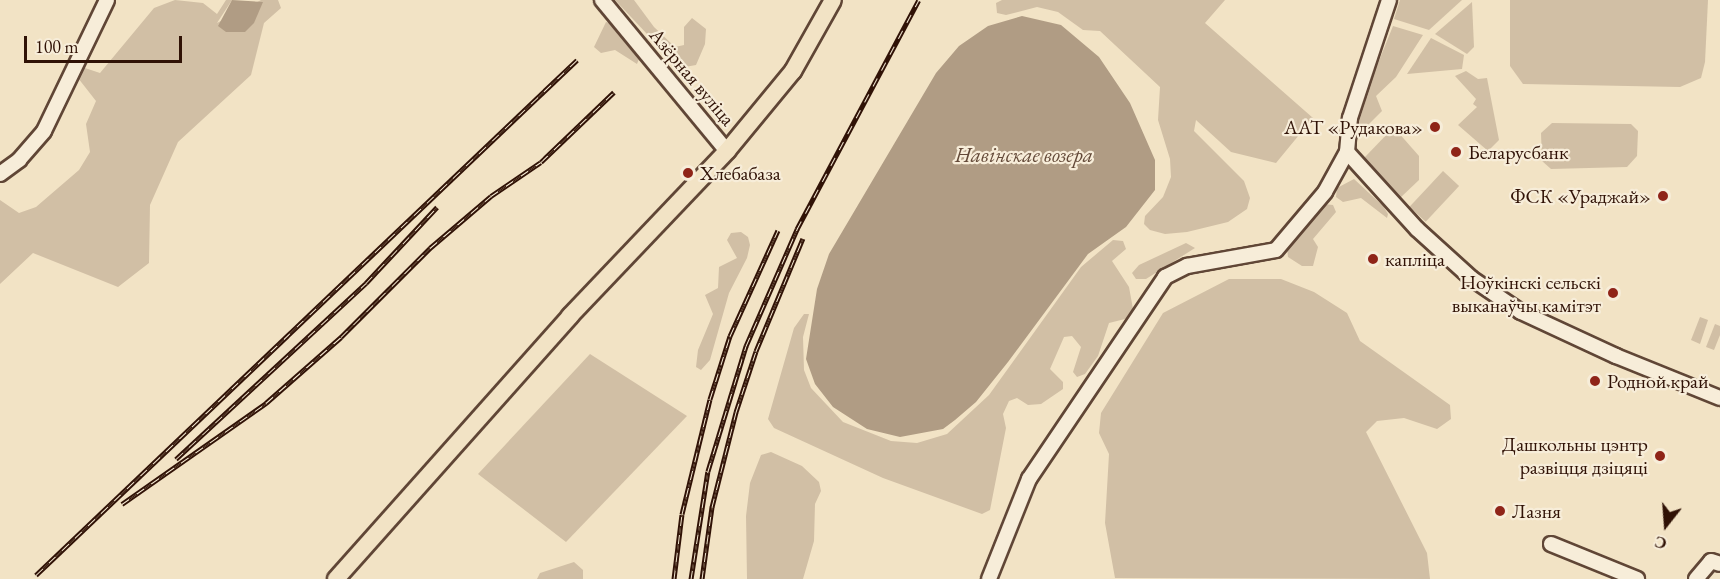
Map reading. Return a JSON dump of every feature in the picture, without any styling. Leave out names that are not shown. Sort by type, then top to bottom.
[{"type":"main road","points":[[336,579],[570,316],[728,151],[794,71],[833,0]]},
{"type":"street","points":[[0,174],[19,160],[44,131],[57,97],[107,0]]},
{"type":"street","name":"Азёрная вуліца","points":[[602,0],[728,151]]},
{"type":"street","points":[[989,579],[1029,480],[1166,277],[1187,266],[1276,250],[1325,192],[1347,152],[1350,118],[1389,0]]},
{"type":"street","points":[[1347,152],[1417,230],[1471,278],[1521,312],[1616,356],[1720,398]]},
{"type":"street","points":[[1551,544],[1637,579]]},
{"type":"street","points":[[1696,579],[1711,561],[1720,564]]},
{"type":"shaded area","points":[[175,0],[203,3],[217,14],[226,0],[232,0],[217,23],[261,0],[278,0],[281,8],[264,23],[251,75],[178,142],[150,205],[149,263],[118,287],[33,253],[0,284],[0,200],[19,213],[36,207],[79,170],[90,152],[86,124],[96,101],[78,78],[82,67],[100,73],[154,8]]},
{"type":"shaded area","points":[[615,0],[634,0],[654,27],[675,47],[684,45],[684,27],[692,18],[706,29],[705,44],[696,65],[679,68]]},
{"type":"shaded area","points":[[1002,0],[1225,0],[1205,23],[1313,118],[1276,163],[1231,152],[1196,120],[1194,131],[1244,181],[1250,198],[1247,209],[1228,222],[1187,232],[1165,234],[1150,230],[1144,224],[1145,216],[1163,197],[1171,177],[1170,159],[1158,120],[1160,87],[1100,31],[1083,30],[1058,12],[1037,7],[1006,15],[997,13],[996,3]]},
{"type":"shaded area","points":[[1400,0],[1462,0],[1429,30],[1394,19]]},
{"type":"shaded area","points":[[1510,0],[1708,0],[1705,62],[1701,78],[1680,87],[1523,84],[1510,66]]},
{"type":"shaded area","points":[[1472,2],[1474,47],[1467,54],[1435,34]]},
{"type":"shaded area","points":[[606,22],[613,24],[641,54],[637,64],[615,50],[601,53],[594,47]]},
{"type":"shaded area","points":[[1393,26],[1423,35],[1396,77],[1376,96],[1382,111],[1363,130],[1357,128],[1360,108]]},
{"type":"shaded area","points":[[1431,38],[1464,55],[1462,69],[1407,74]]},
{"type":"shaded area","points":[[1466,71],[1478,79],[1487,78],[1499,140],[1488,151],[1458,125],[1477,107],[1473,104],[1476,99],[1455,76]]},
{"type":"shaded area","points":[[1552,123],[1631,124],[1638,131],[1637,156],[1627,167],[1551,169],[1542,161],[1541,133]]},
{"type":"shaded area","points":[[1390,131],[1397,131],[1419,156],[1419,180],[1399,199],[1367,166],[1365,157]]},
{"type":"shaded area","points":[[1443,171],[1459,186],[1426,222],[1410,207]]},
{"type":"shaded area","points":[[1354,179],[1383,206],[1388,214],[1387,218],[1361,198],[1343,202],[1336,197],[1337,188]]},
{"type":"shaded area","points":[[1324,204],[1333,205],[1336,212],[1313,239],[1318,247],[1313,266],[1302,266],[1288,257],[1287,248],[1295,233]]},
{"type":"shaded area","points":[[741,232],[748,237],[750,245],[747,258],[729,293],[710,360],[701,370],[696,367],[698,350],[713,314],[705,295],[718,288],[719,267],[737,258],[727,240],[731,233]]},
{"type":"shaded area","points":[[1113,240],[1123,241],[1126,249],[1112,261],[1129,287],[1133,309],[1125,319],[1109,323],[1098,356],[1085,374],[1077,377],[1073,372],[1081,347],[1072,336],[1064,337],[1050,369],[1063,382],[1063,389],[1041,404],[1028,405],[1017,398],[1009,401],[1003,414],[1006,428],[990,510],[982,514],[883,478],[774,428],[768,419],[794,328],[804,314],[809,314],[803,337],[804,370],[811,388],[843,422],[891,441],[917,443],[947,434],[989,395],[1081,267]]},
{"type":"shaded area","points":[[1186,243],[1195,248],[1146,279],[1136,279],[1132,273],[1139,265]]},
{"type":"shaded area","points":[[1229,279],[1281,279],[1314,292],[1347,313],[1360,341],[1450,405],[1451,419],[1437,429],[1404,418],[1377,421],[1366,432],[1427,553],[1430,579],[1115,578],[1105,523],[1109,454],[1099,433],[1101,413],[1163,313]]},
{"type":"shaded area","points":[[1700,317],[1708,320],[1700,344],[1691,340]]},
{"type":"shaded area","points":[[1715,324],[1720,326],[1720,335],[1714,350],[1706,347]]},
{"type":"shaded area","points":[[590,354],[687,416],[566,542],[478,474]]},
{"type":"shaded area","points":[[771,452],[802,466],[819,482],[821,491],[815,504],[814,541],[803,579],[747,579],[746,516],[750,483],[761,455]]},
{"type":"shaded area","points":[[574,562],[583,570],[583,579],[537,579],[540,573]]},
{"type":"water","points":[[232,0],[263,2],[254,23],[245,32],[226,32],[218,26]]},
{"type":"water","name":"Навінскае возера","points":[[1022,16],[1061,25],[1099,57],[1130,103],[1155,160],[1155,190],[1126,227],[1088,254],[976,402],[955,420],[943,429],[900,437],[867,429],[833,407],[815,384],[806,359],[817,289],[829,254],[936,73],[959,46],[988,26]]},
{"type":"railway","points":[[691,579],[708,471],[746,346],[797,229],[919,0]]},
{"type":"railway","points":[[36,575],[577,60]]},
{"type":"railway","points":[[122,504],[266,403],[341,337],[430,248],[491,196],[541,162],[614,92]]},
{"type":"railway","points":[[176,459],[366,283],[437,207]]},
{"type":"railway","points":[[674,579],[682,514],[710,399],[730,336],[778,230]]},
{"type":"railway","points":[[702,579],[712,507],[736,412],[756,351],[803,238]]},
{"type":"place","name":"ААТ «Рудакова»","points":[[1435,127]]},
{"type":"place","name":"Беларусбанк","points":[[1456,152]]},
{"type":"place","name":"Хлебабаза","points":[[688,173]]},
{"type":"place","name":"ФСК «Ураджай»","points":[[1663,196]]},
{"type":"place","name":"капліца","points":[[1373,259]]},
{"type":"place","name":"Ноўкінскі сельскі выканаўчы камітэт","points":[[1613,293]]},
{"type":"place","name":"Родной край","points":[[1595,381]]},
{"type":"place","name":"Дашкольны цэнтр развіцця дзіцяці","points":[[1660,456]]},
{"type":"place","name":"Лазня","points":[[1500,511]]}]
